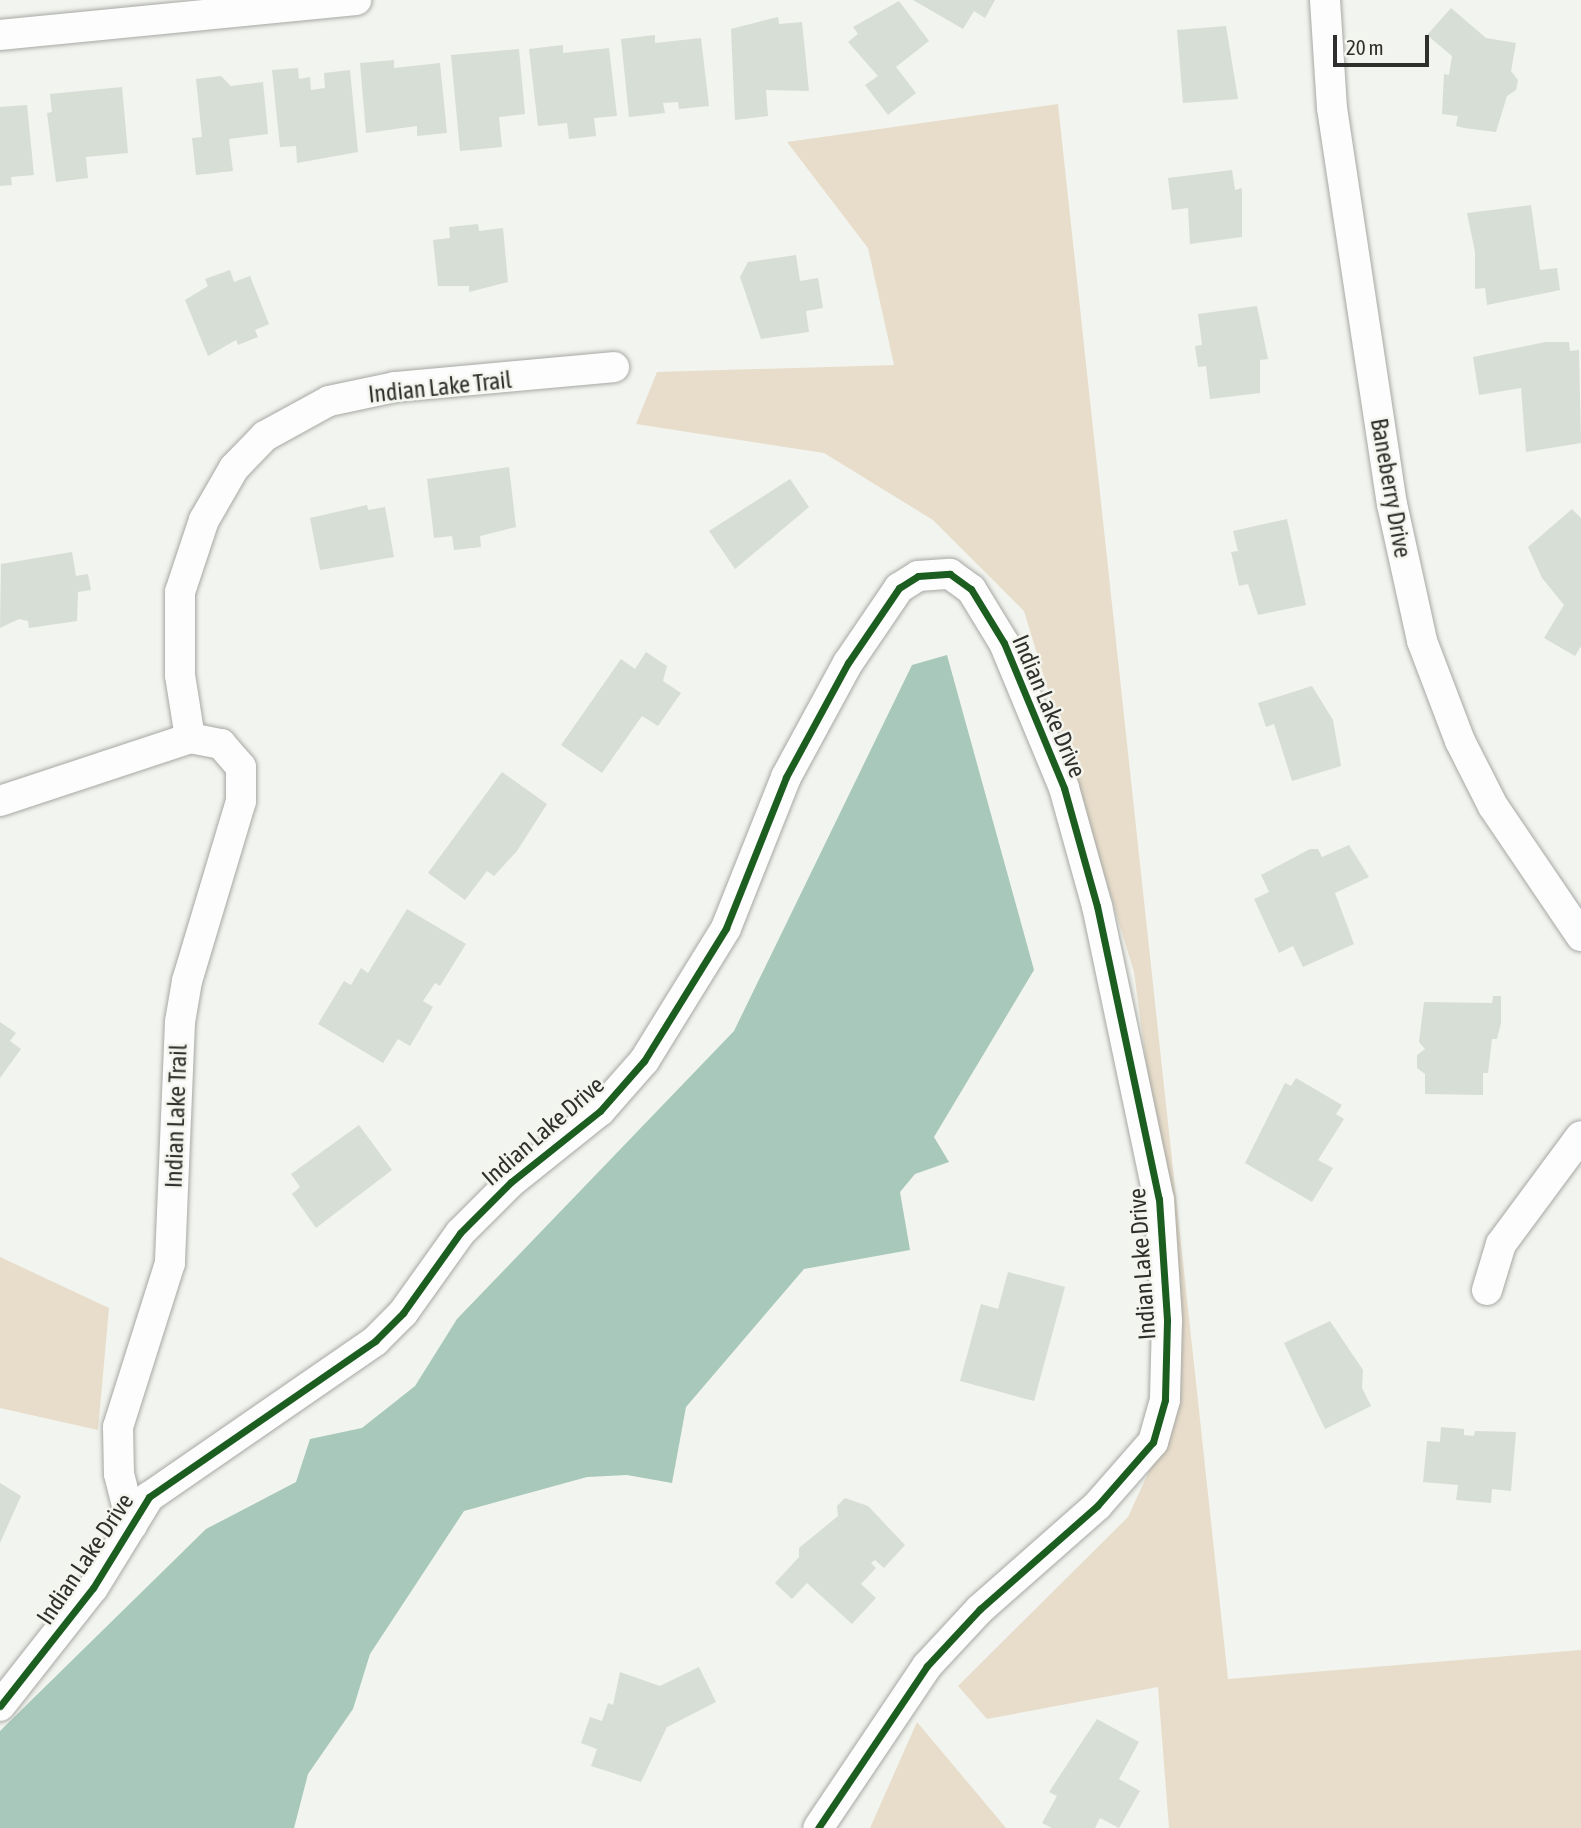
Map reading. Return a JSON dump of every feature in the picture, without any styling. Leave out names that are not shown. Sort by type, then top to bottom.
[{"type":"street","points":[[0,35],[356,0]]},
{"type":"street","name":"Baneberry Drive","points":[[1325,0],[1332,108],[1392,505],[1422,641],[1460,741],[1493,806],[1581,936]]},
{"type":"street","name":"Indian Lake Trail","points":[[132,1525],[120,1474],[118,1427],[170,1264],[180,1022],[187,981],[241,801],[236,759],[221,744],[190,738],[180,675],[180,592],[204,520],[234,468],[265,436],[330,401],[395,387],[614,367]]},
{"type":"street","name":"Indian Lake Drive","points":[[0,1706],[93,1588],[149,1497],[375,1341],[403,1313],[469,1225],[510,1182],[600,1111],[644,1061],[726,928],[786,778],[848,663],[899,588],[918,576],[950,574],[971,589],[1004,643],[1064,788],[1097,906],[1159,1199],[1166,1390],[1153,1442],[1080,1523],[954,1634],[848,1778],[818,1828]]},
{"type":"street","points":[[0,801],[190,738]]},
{"type":"street","points":[[1487,1290],[1501,1244],[1581,1136]]},
{"type":"shaded area","points":[[1058,104],[1228,1679],[1581,1650],[1581,1828],[1169,1828],[1158,1687],[987,1719],[958,1686],[1128,1517],[1179,1406],[1161,1173],[1134,972],[1024,611],[933,520],[824,453],[636,424],[657,372],[894,365],[868,248],[787,142]]},
{"type":"shaded area","points":[[947,655],[1034,970],[934,1137],[949,1162],[915,1174],[900,1192],[910,1250],[804,1269],[686,1407],[672,1483],[627,1475],[587,1477],[464,1511],[370,1654],[353,1709],[308,1774],[294,1828],[0,1828],[0,1731],[206,1529],[296,1482],[310,1439],[362,1428],[415,1386],[457,1319],[734,1031],[912,665]]},
{"type":"shaded area","points":[[0,1257],[109,1308],[98,1430],[0,1408]]},
{"type":"shaded area","points":[[917,1722],[1006,1828],[870,1828]]},
{"type":"building","points":[[913,0],[995,0],[985,18],[974,11],[963,29]]},
{"type":"building","points":[[899,1],[929,41],[896,67],[916,93],[888,115],[865,85],[878,76],[848,42],[858,34],[853,27]]},
{"type":"building","points":[[1451,8],[1486,38],[1516,43],[1511,71],[1518,80],[1516,90],[1507,96],[1496,132],[1456,126],[1458,116],[1442,114],[1444,74],[1449,75],[1452,56],[1427,35]]},
{"type":"building","points":[[778,17],[779,24],[802,22],[809,91],[766,90],[768,116],[735,120],[731,29]]},
{"type":"building","points":[[1226,26],[1238,99],[1183,103],[1177,30]]},
{"type":"building","points":[[655,35],[655,43],[701,38],[709,106],[679,109],[678,102],[663,103],[665,113],[629,117],[621,39]]},
{"type":"building","points":[[563,45],[563,53],[609,48],[617,116],[594,118],[596,136],[569,139],[567,123],[538,126],[529,49]]},
{"type":"building","points":[[519,49],[525,114],[499,117],[502,147],[460,151],[451,55]]},
{"type":"building","points":[[394,60],[394,68],[440,63],[447,133],[417,136],[417,126],[366,133],[360,63]]},
{"type":"building","points":[[298,68],[299,79],[310,77],[311,90],[325,88],[324,73],[350,70],[358,152],[297,163],[296,146],[280,147],[272,70]]},
{"type":"building","points":[[221,76],[231,86],[263,82],[268,134],[229,139],[233,171],[196,175],[192,138],[202,137],[196,79]]},
{"type":"building","points":[[122,87],[128,153],[86,157],[88,178],[56,182],[47,113],[52,112],[50,94]]},
{"type":"building","points":[[27,105],[34,175],[11,177],[12,185],[0,186],[0,107]]},
{"type":"building","points":[[1232,170],[1235,190],[1242,188],[1242,237],[1190,244],[1188,208],[1172,210],[1168,178]]},
{"type":"building","points":[[1531,205],[1540,270],[1557,268],[1560,290],[1487,305],[1485,288],[1475,289],[1475,252],[1467,213]]},
{"type":"building","points":[[478,224],[479,231],[503,228],[508,282],[469,292],[469,286],[438,286],[433,240],[450,238],[449,227]]},
{"type":"building","points":[[796,255],[800,281],[818,278],[823,308],[806,311],[809,332],[761,339],[740,277],[748,262]]},
{"type":"building","points":[[230,270],[234,282],[250,276],[269,324],[255,330],[258,337],[238,345],[236,340],[208,356],[185,300],[208,286],[205,279]]},
{"type":"building","points":[[1257,306],[1268,359],[1260,360],[1260,393],[1210,399],[1206,366],[1198,367],[1195,346],[1202,345],[1198,314]]},
{"type":"building","points":[[1545,342],[1569,342],[1570,351],[1579,350],[1581,443],[1526,452],[1521,388],[1479,395],[1473,357]]},
{"type":"building","points":[[509,467],[516,527],[480,536],[481,547],[454,550],[452,536],[434,538],[427,479]]},
{"type":"building","points":[[790,479],[809,507],[735,569],[709,531]]},
{"type":"building","points":[[367,505],[368,510],[385,507],[394,557],[320,570],[310,518]]},
{"type":"building","points":[[1572,509],[1581,518],[1581,646],[1575,656],[1544,638],[1564,605],[1542,578],[1528,547]]},
{"type":"building","points":[[1287,519],[1306,605],[1258,615],[1248,584],[1239,586],[1231,552],[1238,551],[1233,531]]},
{"type":"building","points":[[72,552],[76,576],[88,574],[91,590],[78,592],[77,621],[29,628],[28,621],[19,619],[0,628],[1,564]]},
{"type":"building","points":[[646,652],[667,666],[663,681],[681,693],[658,726],[642,716],[602,773],[561,745],[621,659],[635,669]]},
{"type":"building","points":[[1312,686],[1333,720],[1341,766],[1292,781],[1274,724],[1266,727],[1258,703]]},
{"type":"building","points":[[502,772],[547,804],[517,851],[494,876],[487,871],[465,900],[428,873]]},
{"type":"building","points":[[1349,845],[1369,877],[1335,893],[1354,944],[1303,967],[1293,946],[1279,953],[1254,899],[1269,892],[1261,875],[1310,849],[1318,849],[1322,857]]},
{"type":"building","points":[[407,909],[466,944],[440,986],[435,983],[423,1001],[433,1007],[410,1046],[398,1039],[383,1063],[318,1024],[344,981],[351,985],[361,968],[368,973]]},
{"type":"building","points":[[1493,996],[1501,996],[1501,1023],[1497,1039],[1492,1039],[1488,1073],[1483,1073],[1483,1095],[1425,1094],[1425,1074],[1417,1068],[1417,1055],[1425,1049],[1419,1042],[1424,1002],[1492,1003]]},
{"type":"building","points":[[0,1022],[16,1033],[10,1041],[21,1049],[0,1078]]},
{"type":"building","points":[[1296,1078],[1342,1105],[1336,1114],[1344,1119],[1318,1160],[1333,1168],[1312,1202],[1245,1163],[1285,1083],[1291,1086]]},
{"type":"building","points":[[359,1125],[392,1170],[316,1228],[292,1194],[300,1187],[291,1174]]},
{"type":"building","points":[[1008,1272],[1065,1287],[1034,1401],[960,1381],[981,1304],[998,1309]]},
{"type":"building","points":[[1330,1321],[1363,1370],[1362,1388],[1371,1406],[1325,1429],[1284,1343]]},
{"type":"building","points":[[1441,1427],[1464,1429],[1464,1435],[1474,1436],[1475,1431],[1516,1432],[1511,1491],[1492,1489],[1491,1503],[1456,1500],[1458,1485],[1423,1482],[1427,1441],[1440,1442]]},
{"type":"building","points":[[0,1483],[21,1496],[0,1543]]},
{"type":"building","points":[[845,1498],[868,1506],[905,1545],[884,1568],[875,1560],[871,1563],[876,1568],[861,1584],[876,1598],[852,1624],[807,1583],[792,1599],[775,1583],[799,1557],[799,1548],[838,1516],[837,1506]]},
{"type":"building","points":[[699,1667],[716,1702],[667,1727],[641,1782],[591,1766],[597,1749],[581,1743],[590,1717],[602,1721],[608,1703],[613,1705],[620,1672],[660,1686]]},
{"type":"building","points":[[1097,1719],[1139,1742],[1119,1779],[1140,1791],[1119,1828],[1100,1818],[1095,1828],[1052,1828],[1042,1823],[1057,1796],[1049,1792]]},
{"type":"cycle path","points":[[0,1706],[93,1588],[149,1497],[375,1341],[403,1313],[460,1233],[511,1182],[600,1111],[644,1061],[726,928],[786,777],[848,663],[899,588],[918,576],[950,574],[971,589],[1004,643],[1064,788],[1097,906],[1159,1199],[1167,1321],[1165,1400],[1153,1442],[1097,1506],[980,1609],[927,1666],[818,1828]]}]
